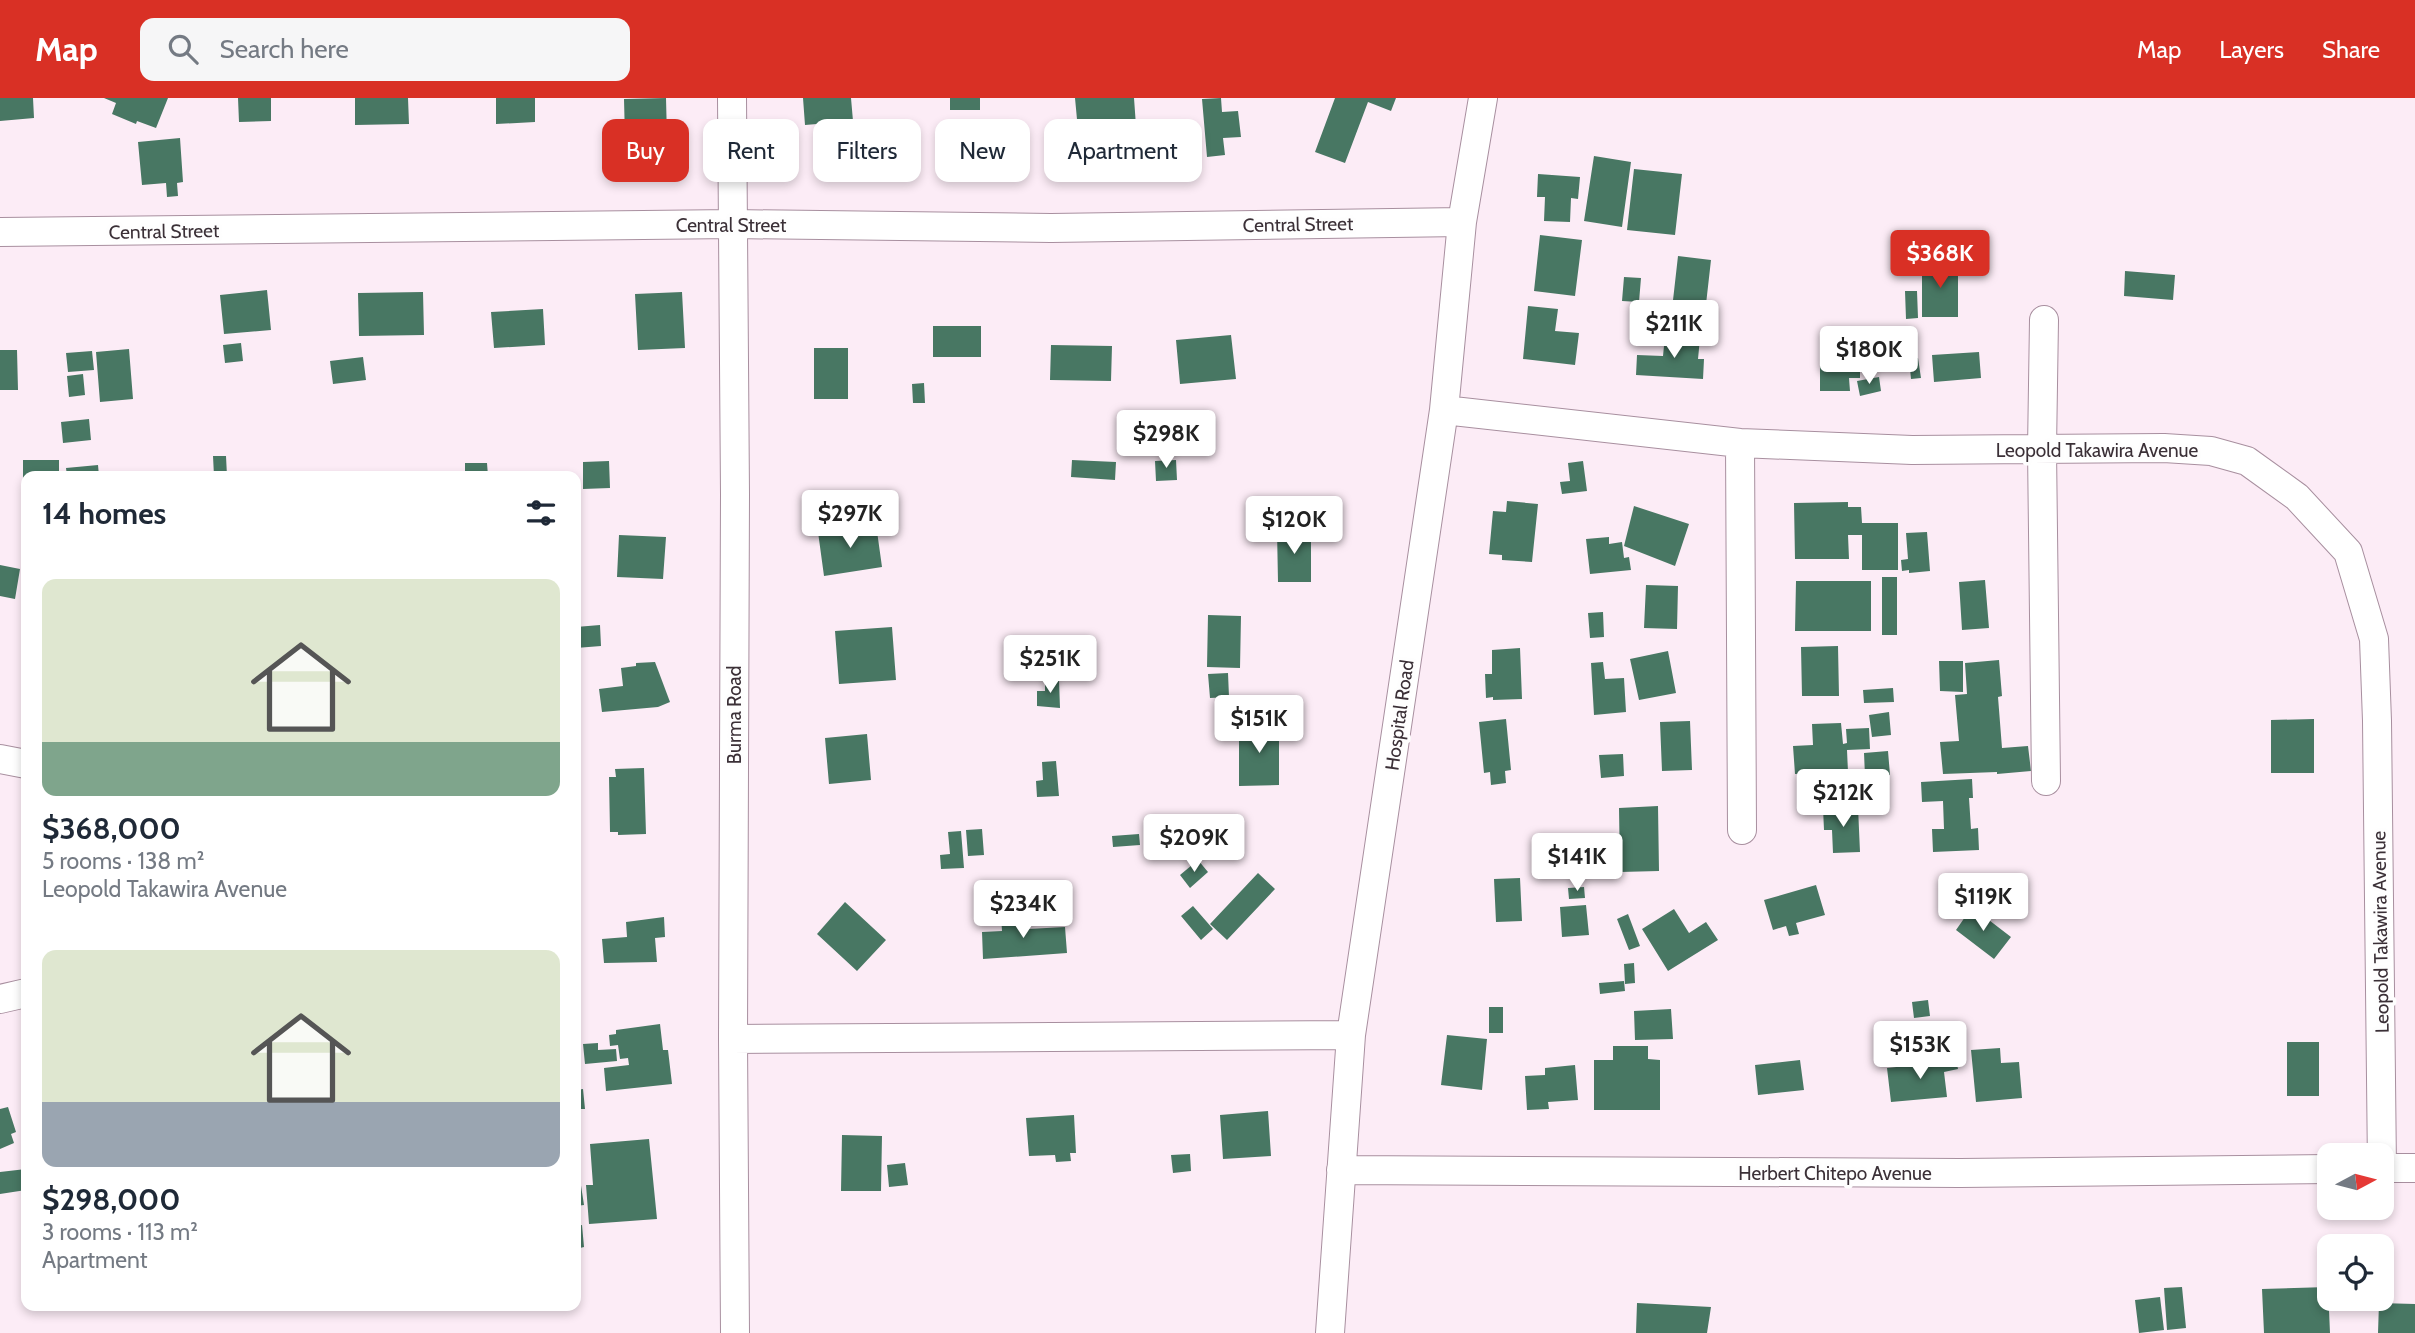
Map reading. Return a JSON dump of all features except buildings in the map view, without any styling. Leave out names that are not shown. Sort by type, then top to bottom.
[{"type":"street","name":"Burma Road","points":[[732,98],[735,1333]]},
{"type":"street","name":"Hospital Road","points":[[1330,1333],[1351,1035],[1444,410],[1462,222],[1483,98]]},
{"type":"street","name":"Central Street","points":[[0,232],[733,224],[1051,228],[1462,222]]},
{"type":"street","points":[[2044,320],[2042,449],[2046,781]]},
{"type":"street","name":"Leopold Takawira Avenue","points":[[1444,410],[1740,443],[1912,450],[2164,448],[2211,451],[2247,461],[2297,497],[2348,552],[2374,639],[2378,721],[2382,1143]]},
{"type":"street","points":[[1740,443],[1742,830]]},
{"type":"street","points":[[0,759],[21,763]]},
{"type":"street","points":[[0,999],[21,994]]},
{"type":"street","points":[[733,1039],[1351,1035]]},
{"type":"street","points":[[2394,1168],[2415,1168]]},
{"type":"street","name":"Herbert Chitepo Avenue","points":[[1341,1170],[1959,1173],[2317,1169]]}]
